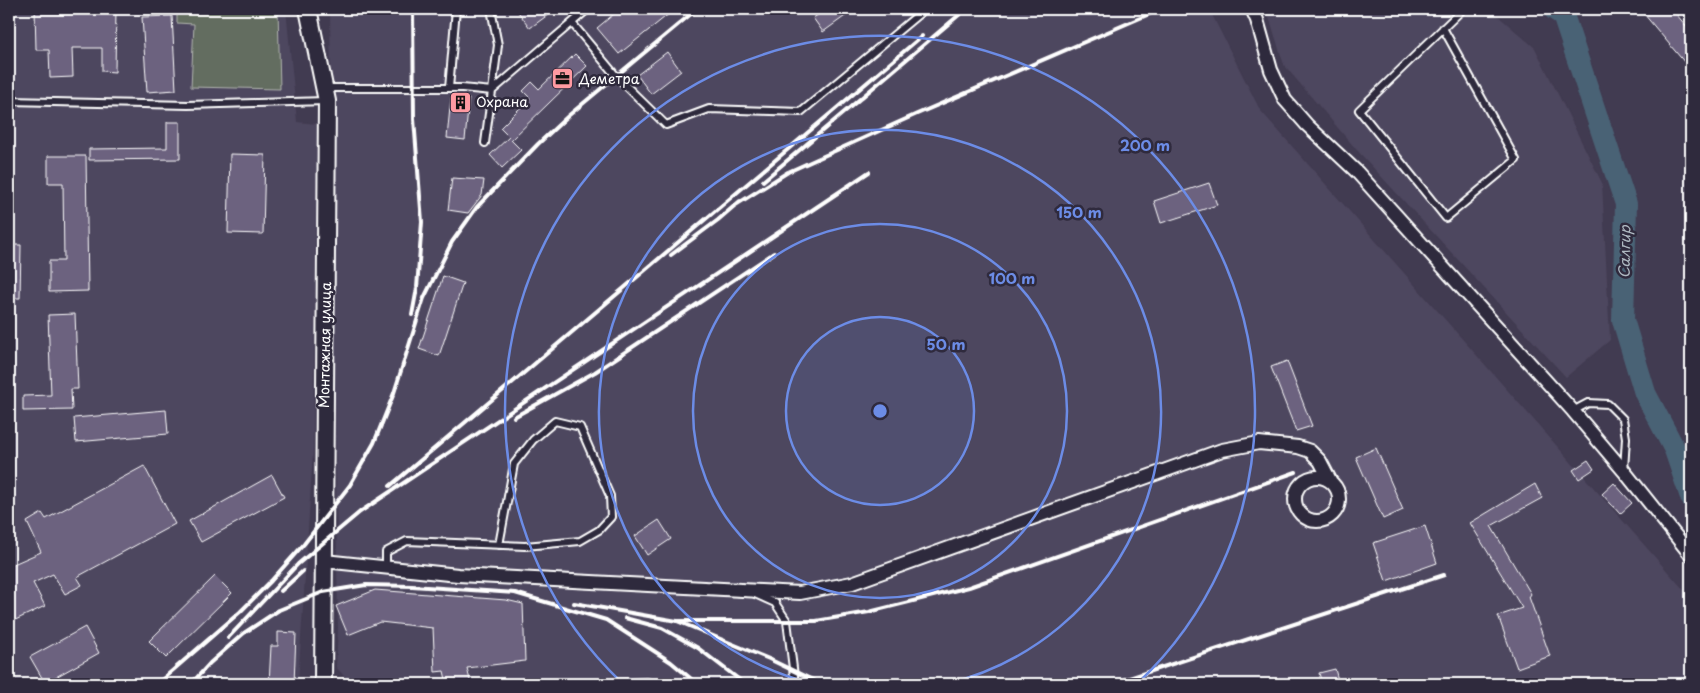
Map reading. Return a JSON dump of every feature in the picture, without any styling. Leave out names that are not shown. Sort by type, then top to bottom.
[{"type":"street","name":"Монтажная улица","points":[[308,9],[326,95],[323,684]]},
{"type":"street","points":[[1252,9],[1257,20],[1271,70],[1285,100],[1307,125],[1357,172],[1573,411],[1691,555]]},
{"type":"street","points":[[324,561],[458,575],[800,593],[852,583],[1222,450],[1259,442],[1298,447],[1310,451],[1320,461],[1332,482]]},
{"type":"lane","points":[[449,88],[456,9]]},
{"type":"lane","points":[[484,143],[498,45],[491,9]]},
{"type":"lane","points":[[9,101],[188,105],[449,88],[492,91],[588,9]]},
{"type":"lane","points":[[1443,28],[1516,160],[1446,218],[1359,110],[1443,28],[1463,9]]},
{"type":"lane","points":[[572,23],[616,76],[666,125],[709,109],[801,112],[921,10]]},
{"type":"lane","points":[[1573,411],[1588,403],[1608,404],[1623,419],[1626,438],[1624,471]]},
{"type":"lane","points":[[386,568],[386,552],[407,541],[499,545],[525,546],[580,541],[599,530],[611,516],[610,496],[580,427],[555,421],[533,440],[514,464],[499,545]]},
{"type":"lane","points":[[747,590],[775,603],[787,621],[795,684]]},
{"type":"lane","points":[[611,684],[647,682],[655,684]]},
{"type":"shaded area","points":[[9,9],[286,9],[297,122],[317,124],[313,452],[298,684],[9,684]]},
{"type":"shaded area","points":[[330,9],[1209,9],[1260,110],[1691,598],[1691,684],[445,684],[444,677],[385,684],[351,684],[336,667],[338,629]]},
{"type":"shaded area","points":[[1268,9],[1490,9],[1535,48],[1602,183],[1610,340],[1566,377],[1356,149],[1284,65]]},
{"type":"green space","points":[[177,9],[278,9],[280,89],[191,87],[194,24],[177,23]]},
{"type":"building","points":[[35,9],[116,9],[115,72],[102,71],[102,48],[72,48],[73,77],[50,78],[49,50],[36,50]]},
{"type":"building","points":[[516,9],[556,9],[530,28]]},
{"type":"building","points":[[620,9],[675,9],[619,54],[597,28]]},
{"type":"building","points":[[827,9],[855,9],[823,32],[813,18]]},
{"type":"building","points":[[1650,9],[1672,9],[1691,32],[1691,70],[1644,14]]},
{"type":"building","points":[[172,16],[176,90],[147,92],[142,17]]},
{"type":"building","points":[[667,52],[681,71],[651,94],[637,75]]},
{"type":"building","points":[[575,54],[587,66],[511,140],[521,150],[502,168],[490,155],[509,137],[500,128],[530,98],[523,91],[532,82],[539,89]]},
{"type":"building","points":[[451,97],[469,99],[465,140],[447,138]]},
{"type":"building","points":[[167,122],[180,122],[180,159],[89,160],[89,149],[167,148]]},
{"type":"building","points":[[230,154],[265,155],[263,234],[228,233]]},
{"type":"building","points":[[48,156],[86,156],[88,291],[49,292],[49,261],[64,261],[63,183],[48,183]]},
{"type":"building","points":[[452,178],[484,180],[482,195],[468,213],[448,210]]},
{"type":"building","points":[[1209,183],[1217,205],[1161,223],[1154,201]]},
{"type":"building","points":[[9,245],[21,245],[20,298],[9,298]]},
{"type":"building","points":[[443,276],[463,283],[439,356],[419,349]]},
{"type":"building","points":[[75,314],[78,389],[71,389],[72,410],[23,411],[23,396],[51,395],[48,315]]},
{"type":"building","points":[[1287,361],[1312,426],[1296,431],[1271,367]]},
{"type":"building","points":[[166,410],[168,434],[76,442],[74,418]]},
{"type":"building","points":[[1376,448],[1403,510],[1383,519],[1356,457]]},
{"type":"building","points":[[1588,460],[1594,469],[1579,479],[1573,470]]},
{"type":"building","points":[[144,466],[175,524],[77,577],[82,585],[65,594],[53,574],[33,583],[45,606],[9,623],[9,566],[41,552],[27,522],[42,513],[46,519]]},
{"type":"building","points":[[272,475],[284,497],[201,542],[189,521]]},
{"type":"building","points":[[1614,483],[1632,503],[1620,514],[1602,494]]},
{"type":"building","points":[[1535,484],[1542,498],[1491,526],[1531,594],[1529,597],[1550,656],[1517,668],[1498,616],[1522,608],[1470,523]]},
{"type":"building","points":[[659,520],[671,539],[647,555],[635,536]]},
{"type":"building","points":[[1425,526],[1437,563],[1386,581],[1373,543]]},
{"type":"building","points":[[215,576],[232,593],[166,658],[149,641]]},
{"type":"building","points":[[375,590],[506,600],[523,604],[525,661],[467,668],[471,684],[447,684],[444,671],[435,672],[433,628],[380,622],[348,635],[336,606]]},
{"type":"building","points":[[85,627],[99,653],[45,683],[30,657]]},
{"type":"building","points":[[278,632],[296,633],[294,684],[269,684],[271,646],[278,646]]},
{"type":"building","points":[[1335,669],[1339,684],[1322,684],[1319,673]]},
{"type":"waterway","name":"Салгир","points":[[1554,9],[1563,15],[1626,204],[1623,320],[1645,393],[1675,450],[1691,497]]},
{"type":"railway","points":[[412,315],[417,288],[422,222],[414,119],[413,9]]},
{"type":"railway","points":[[157,684],[240,612],[271,581],[304,544],[350,485],[374,443],[394,393],[424,298],[452,242],[477,207],[568,116],[697,9]]},
{"type":"railway","points":[[763,181],[966,9]]},
{"type":"railway","points":[[734,206],[788,172],[1161,9]]},
{"type":"railway","points":[[390,486],[922,36]]},
{"type":"railway","points":[[228,638],[298,564],[360,512],[869,172]]},
{"type":"railway","points":[[671,255],[740,201]]},
{"type":"railway","points":[[514,417],[595,372],[774,253]]},
{"type":"railway","points":[[677,621],[816,621],[869,612],[969,587],[1296,472]]},
{"type":"railway","points":[[281,591],[303,571]]},
{"type":"railway","points":[[1111,684],[1444,575]]},
{"type":"railway","points":[[191,684],[210,663],[244,633],[279,610],[323,592],[366,585],[515,593],[606,620],[671,662],[696,684]]},
{"type":"railway","points":[[574,603],[677,621],[769,659],[821,684]]},
{"type":"railway","points":[[625,618],[662,628],[698,648],[745,684]]},
{"type":"place","name":"Деметра","points":[[563,79]]},
{"type":"place","name":"Охрана","points":[[460,102]]}]
